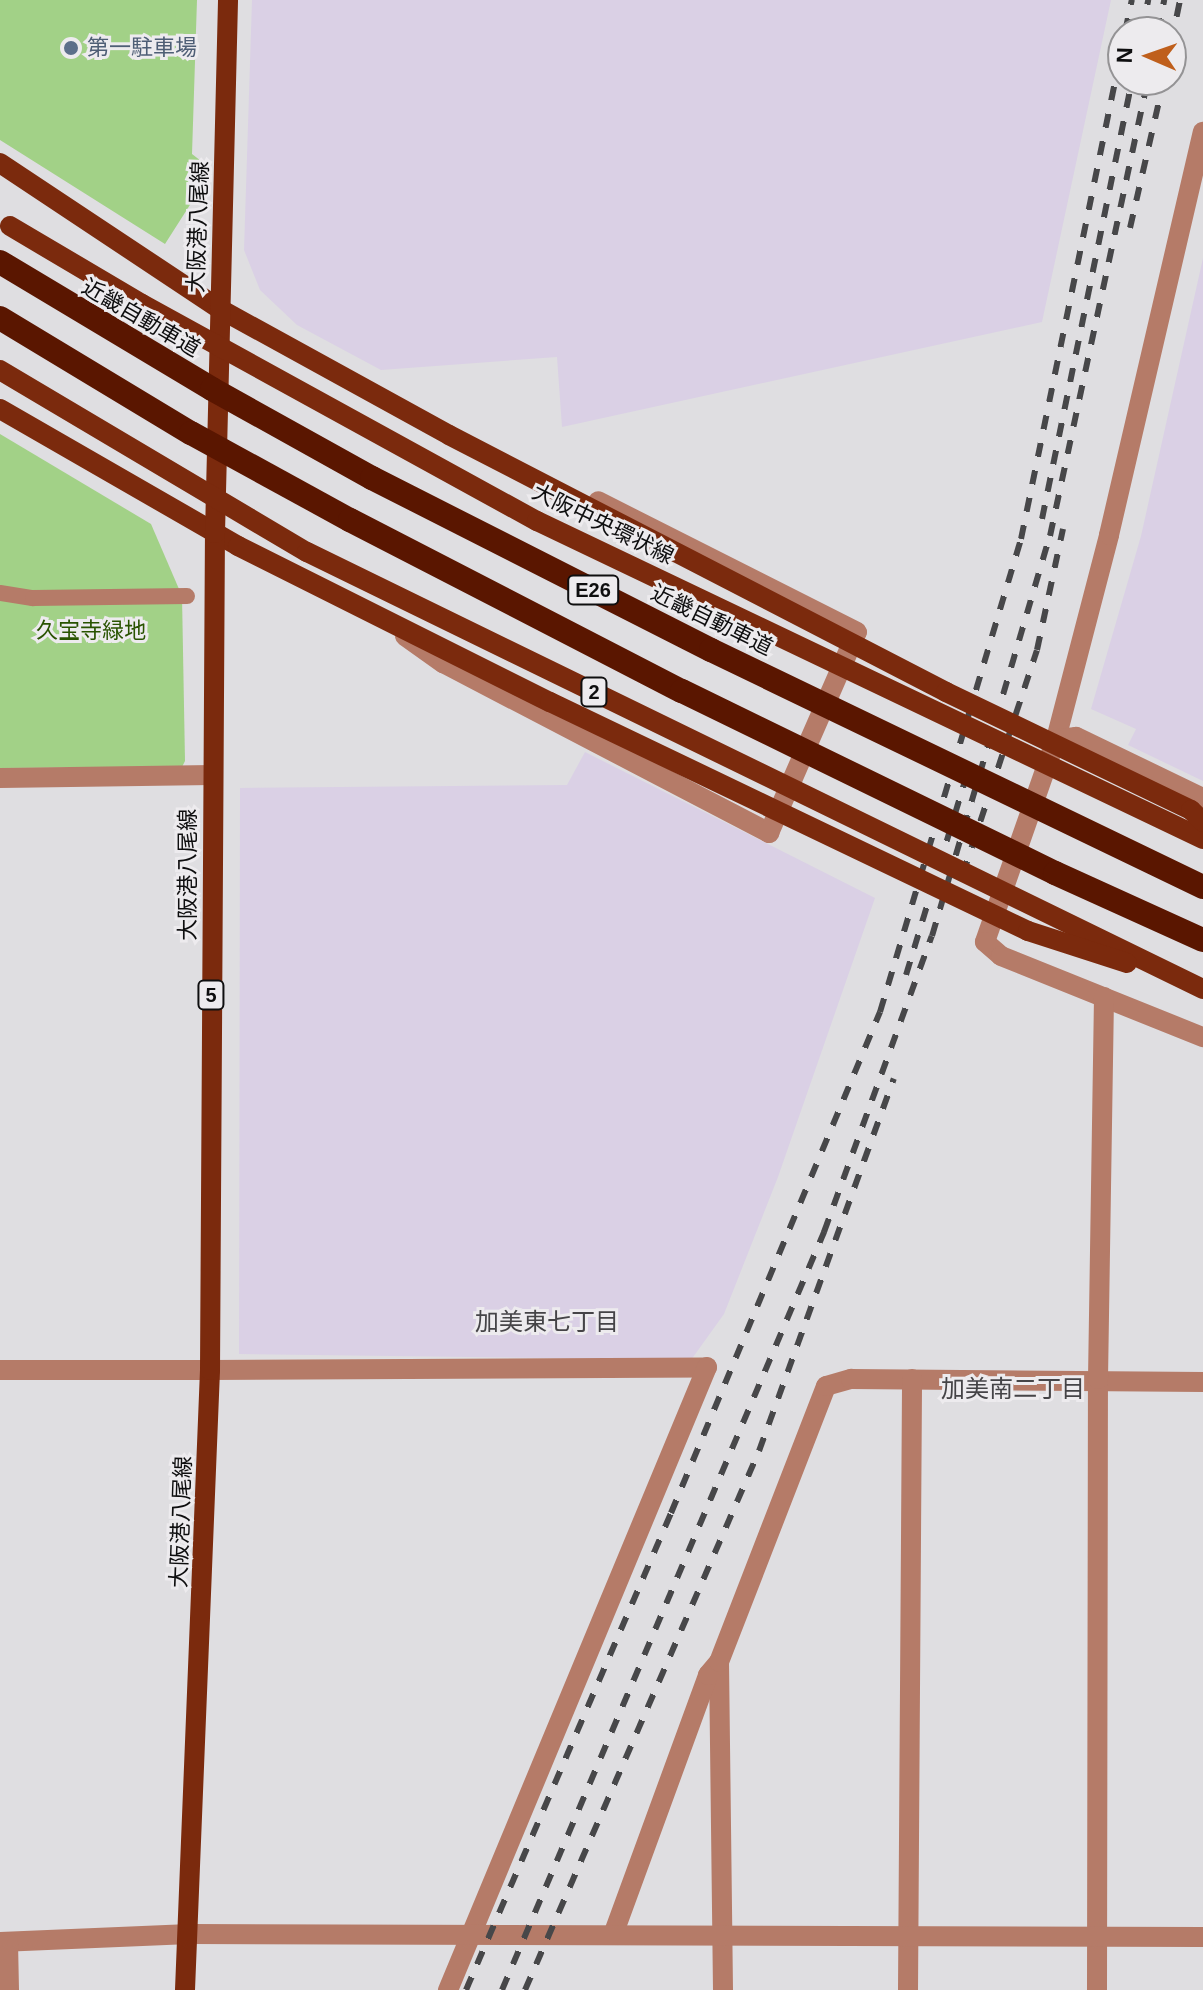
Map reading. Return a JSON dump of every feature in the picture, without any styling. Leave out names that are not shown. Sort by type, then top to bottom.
[{"type":"highway","name":"近畿自動車道","points":[[0,262],[198,381],[372,478],[711,650],[1203,887]]},
{"type":"highway","name":"E26","points":[[0,318],[191,433],[364,527],[682,691],[1055,873],[1203,940]]},
{"type":"main road","name":"大阪港八尾線","points":[[185,1990],[190,1934],[210,1370],[215,533],[228,0]]},
{"type":"main road","points":[[0,163],[220,309],[449,435],[946,692],[1191,810],[1203,822]]},
{"type":"main road","name":"大阪中央環状線","points":[[5,222],[142,304],[537,521],[1203,839]]},
{"type":"main road","name":"2","points":[[0,370],[307,552],[1199,987]]},
{"type":"main road","name":"2","points":[[0,409],[215,533],[550,702],[1028,931],[1199,987]]},
{"type":"street","points":[[1203,132],[1109,535],[1056,739],[985,942],[1001,956],[1203,1037]]},
{"type":"street","points":[[369,610],[443,663],[769,833],[857,632],[524,464],[449,435]]},
{"type":"street","points":[[0,593],[33,598],[187,596]]},
{"type":"street","points":[[1056,739],[1076,737],[1203,798]]},
{"type":"street","points":[[0,778],[212,775]]},
{"type":"street","points":[[1097,1990],[1098,1379],[1104,997]]},
{"type":"street","points":[[0,1370],[707,1367],[448,1990]]},
{"type":"street","points":[[613,1935],[708,1675],[719,1662],[826,1386],[851,1379],[1203,1382]]},
{"type":"street","points":[[908,1990],[912,1379]]},
{"type":"street","points":[[719,1662],[723,1990]]},
{"type":"street","points":[[9,1990],[4,1942],[190,1934],[1203,1937]]},
{"type":"shaded area","points":[[252,0],[1111,0],[1042,322],[562,427],[557,357],[381,370],[297,325],[260,290],[244,250]]},
{"type":"shaded area","points":[[1203,258],[1203,781],[1128,745],[1136,729],[1091,709],[1141,536]]},
{"type":"shaded area","points":[[585,752],[875,898],[778,1177],[724,1314],[691,1360],[239,1354],[240,788],[567,785]]},
{"type":"green space","points":[[0,0],[197,0],[192,154],[201,161],[202,186],[165,244],[0,140]]},
{"type":"green space","name":"久宝寺緑地","points":[[0,434],[151,524],[182,596],[185,761],[182,767],[0,768]]},
{"type":"railway","points":[[1128,16],[1132,0]]},
{"type":"railway","points":[[1145,16],[1148,0]]},
{"type":"railway","points":[[1161,16],[1164,0]]},
{"type":"railway","points":[[1177,16],[1180,0]]},
{"type":"railway","points":[[466,1990],[671,1513],[880,1012],[1021,539],[1112,96]]},
{"type":"railway","points":[[1042,519],[1129,96]]},
{"type":"railway","points":[[502,1990],[824,1232],[932,936],[1050,536],[1145,96]]},
{"type":"railway","points":[[1130,228],[1160,96]]},
{"type":"railway","points":[[954,901],[1037,650],[1063,529]]},
{"type":"railway","points":[[906,975],[969,768]]},
{"type":"railway","points":[[525,1990],[759,1451],[894,1079]]},
{"type":"place","name":"第一駐車場","points":[[71,48]]},
{"type":"district","name":"加美東七丁目","points":[[547,1322]]},
{"type":"district","name":"加美南二丁目","points":[[1013,1389]]}]
